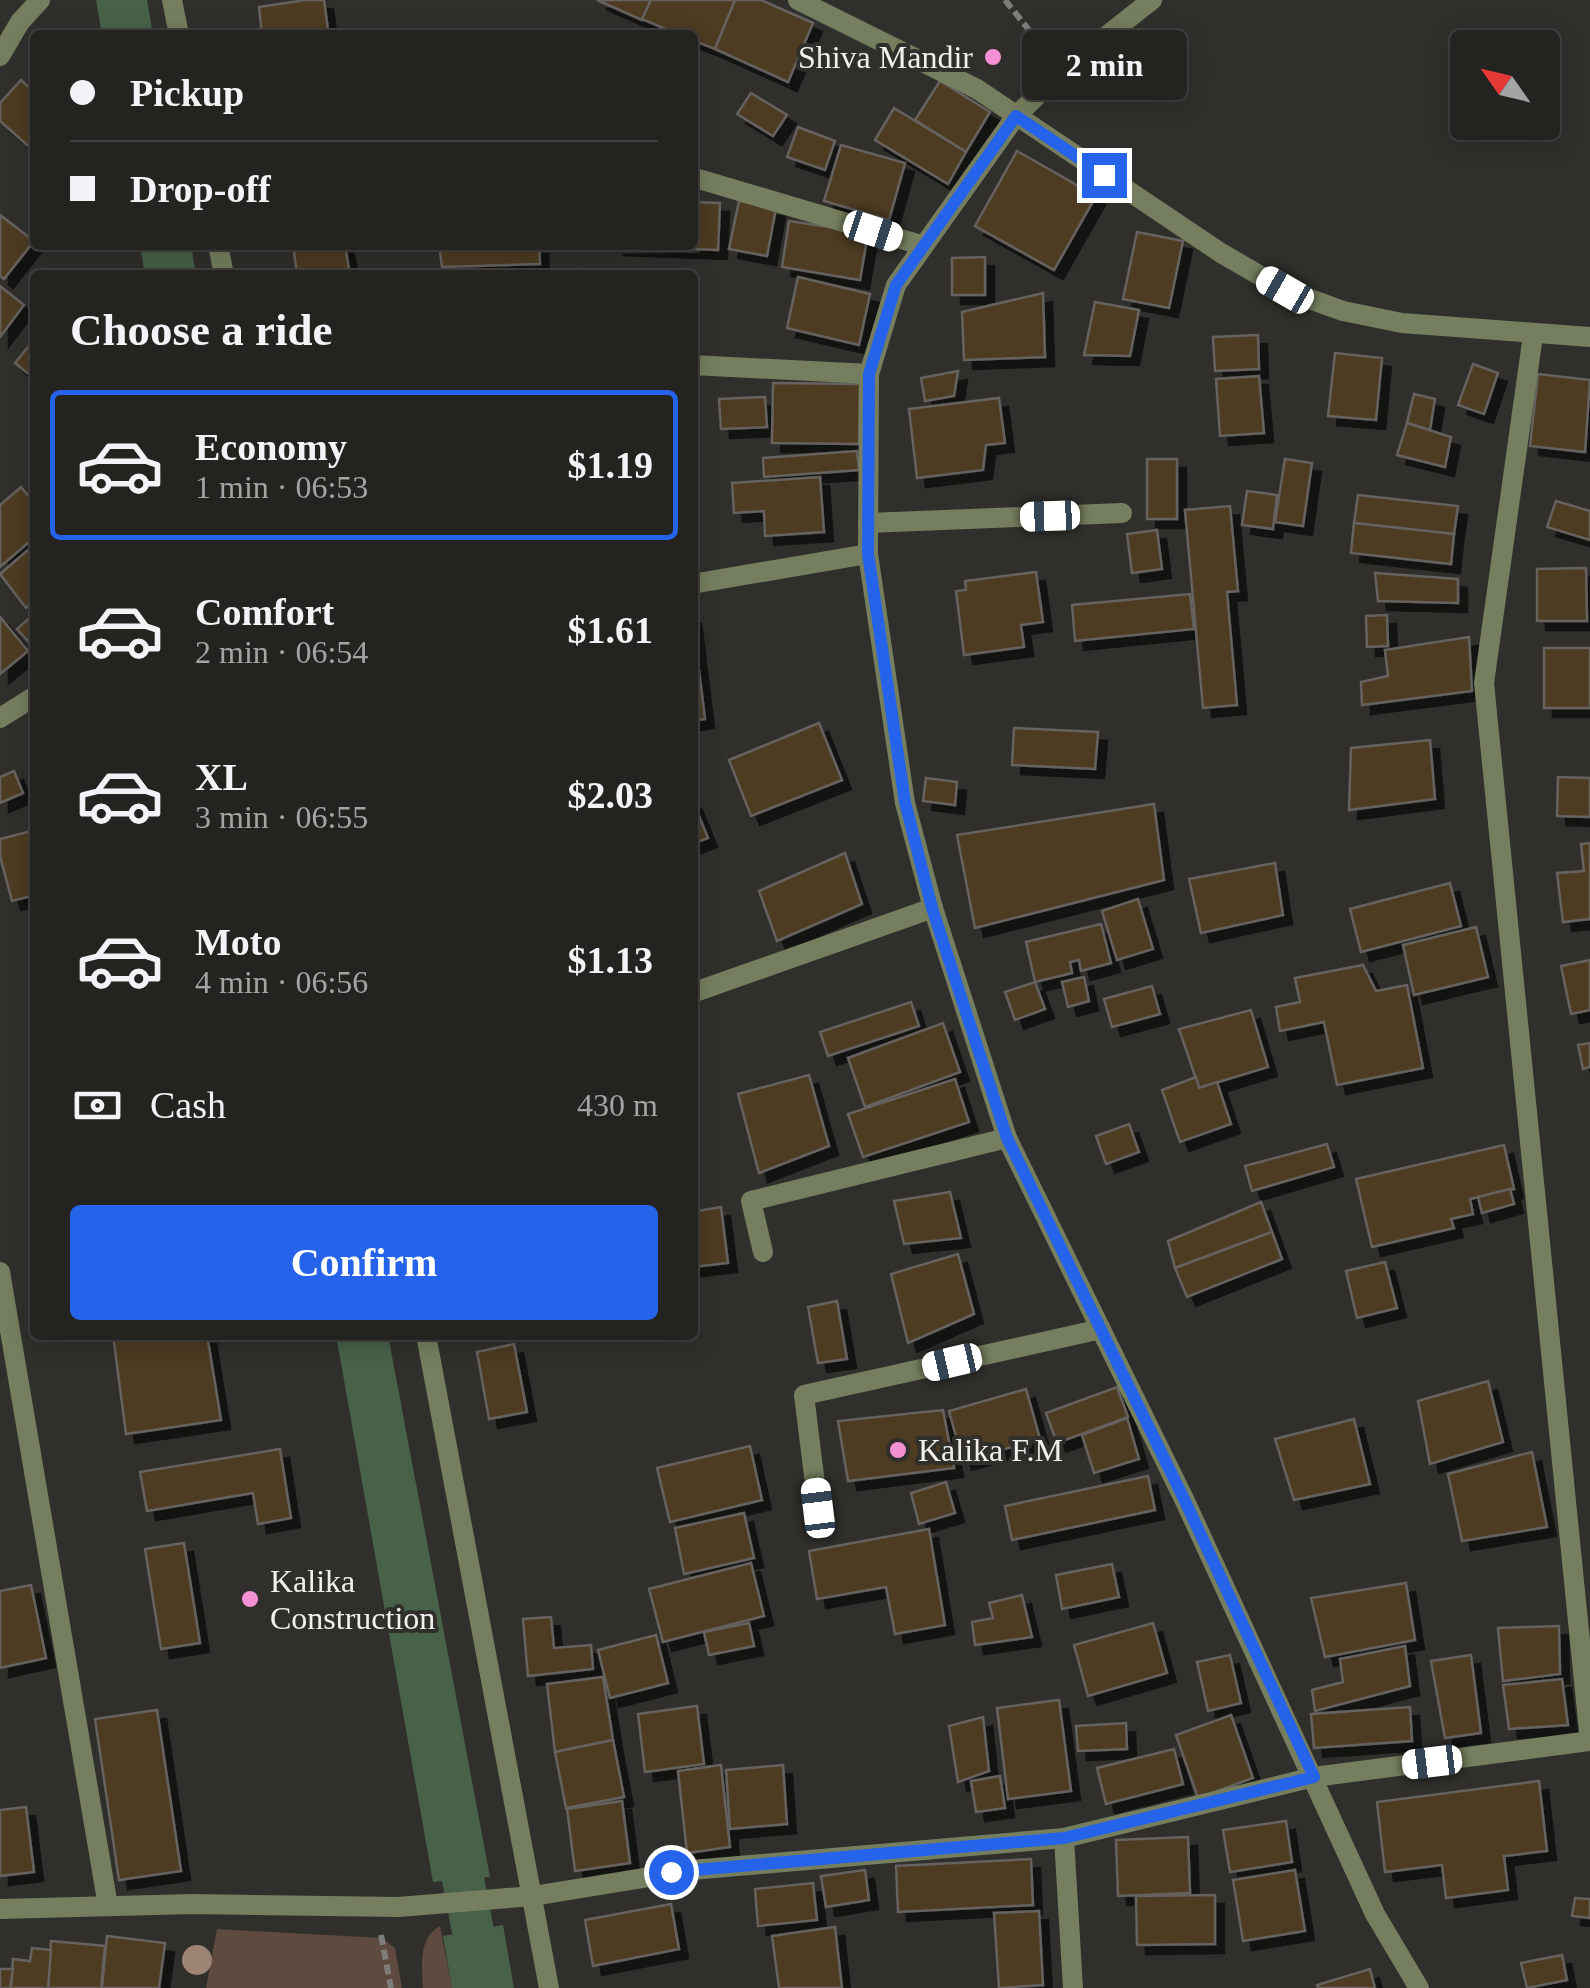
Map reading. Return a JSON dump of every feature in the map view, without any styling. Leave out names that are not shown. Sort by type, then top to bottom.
[{"type":"street","points":[[0,56],[20,22],[40,0]]},
{"type":"street","points":[[172,0],[178,30]]},
{"type":"street","points":[[798,0],[976,89],[1221,253],[1285,290],[1343,310],[1402,323],[1590,337]]},
{"type":"street","points":[[1152,0],[1062,71],[1016,116],[896,285],[869,374],[868,554],[905,802],[932,908],[1007,1138],[1314,1777],[1375,1914],[1419,1988]]},
{"type":"street","points":[[698,179],[921,246]]},
{"type":"street","points":[[0,1909],[193,1904],[398,1908],[525,1896],[692,1870],[1064,1838],[1314,1777],[1590,1741],[1484,683],[1533,334]]},
{"type":"street","points":[[698,365],[869,374]]},
{"type":"street","points":[[868,523],[1122,513]]},
{"type":"street","points":[[698,583],[868,554]]},
{"type":"street","points":[[0,718],[30,699]]},
{"type":"street","points":[[698,991],[932,908]]},
{"type":"street","points":[[762,1252],[751,1202],[1007,1138]]},
{"type":"street","points":[[0,1272],[108,1906]]},
{"type":"street","points":[[818,1508],[804,1395],[1101,1329]]},
{"type":"street","points":[[427,1340],[525,1896],[549,1988]]},
{"type":"street","points":[[1064,1838],[1073,1988]]},
{"type":"path","points":[[1005,0],[1062,71]]},
{"type":"path","points":[[376,1907],[391,1988]]},
{"type":"shaded area","points":[[96,0],[147,0],[152,30],[101,30]]},
{"type":"shaded area","points":[[141,250],[192,250],[195,270],[144,270]]},
{"type":"shaded area","points":[[337,1340],[389,1340],[490,1877],[433,1882]]},
{"type":"shaded area","points":[[503,1925],[514,1988],[452,1988],[443,1936]]},
{"type":"shaded area","points":[[440,1926],[452,1988],[423,1988],[425,1945]]},
{"type":"shaded area","points":[[217,1929],[382,1938],[395,1948],[402,1988],[206,1988]]},
{"type":"building","points":[[324,0],[328,30],[261,30],[259,7]]},
{"type":"building","points":[[597,0],[651,0],[642,20]]},
{"type":"building","points":[[651,0],[735,0],[715,49],[698,42],[698,30],[668,30],[642,19]]},
{"type":"building","points":[[735,0],[761,0],[813,23],[788,82],[715,49]]},
{"type":"building","points":[[21,80],[30,88],[30,148],[0,121],[0,103]]},
{"type":"building","points":[[940,81],[990,112],[966,152],[915,120]]},
{"type":"building","points":[[751,93],[787,115],[773,136],[737,114]]},
{"type":"building","points":[[894,108],[966,152],[948,184],[875,140]]},
{"type":"building","points":[[798,127],[835,141],[825,170],[787,157]]},
{"type":"building","points":[[841,145],[905,163],[889,220],[824,201]]},
{"type":"building","points":[[1017,151],[1096,196],[1054,270],[975,226]]},
{"type":"building","points":[[739,201],[776,208],[767,256],[729,249]]},
{"type":"building","points":[[698,202],[720,203],[718,250],[698,249]]},
{"type":"building","points":[[0,215],[30,238],[30,246],[4,279],[0,276]]},
{"type":"building","points":[[789,221],[868,233],[860,280],[782,267]]},
{"type":"building","points":[[1137,232],[1183,241],[1169,308],[1123,299]]},
{"type":"building","points":[[346,250],[349,270],[296,270],[294,251]]},
{"type":"building","points":[[440,250],[539,250],[540,264],[442,267]]},
{"type":"building","points":[[985,257],[985,295],[952,295],[952,258]]},
{"type":"building","points":[[798,277],[870,294],[859,345],[787,328]]},
{"type":"building","points":[[0,286],[24,305],[0,337]]},
{"type":"building","points":[[1043,293],[1045,357],[964,360],[962,312]]},
{"type":"building","points":[[1095,302],[1139,310],[1130,356],[1084,355]]},
{"type":"building","points":[[1258,335],[1259,369],[1215,371],[1213,337]]},
{"type":"building","points":[[30,344],[30,375],[15,363]]},
{"type":"building","points":[[1335,353],[1382,358],[1376,420],[1328,416]]},
{"type":"building","points":[[1473,364],[1498,373],[1484,414],[1458,405]]},
{"type":"building","points":[[958,371],[954,396],[925,401],[921,378]]},
{"type":"building","points":[[1538,374],[1590,380],[1585,452],[1530,446]]},
{"type":"building","points":[[1259,376],[1264,433],[1220,436],[1216,379]]},
{"type":"building","points":[[773,383],[860,384],[859,444],[772,443]]},
{"type":"building","points":[[1414,394],[1435,399],[1430,430],[1407,423]]},
{"type":"building","points":[[765,397],[767,427],[721,429],[719,399]]},
{"type":"building","points":[[999,398],[1005,443],[986,445],[983,470],[917,478],[909,409]]},
{"type":"building","points":[[1407,423],[1451,437],[1445,467],[1397,455]]},
{"type":"building","points":[[857,451],[859,470],[764,477],[763,458]]},
{"type":"building","points":[[1147,459],[1177,459],[1177,519],[1147,519]]},
{"type":"building","points":[[1285,459],[1312,463],[1303,526],[1275,522]]},
{"type":"building","points":[[820,477],[824,532],[765,536],[764,511],[734,513],[732,483]]},
{"type":"building","points":[[21,487],[30,498],[30,541],[0,567],[0,505]]},
{"type":"building","points":[[1247,491],[1277,495],[1273,529],[1242,525]]},
{"type":"building","points":[[1358,495],[1458,506],[1454,534],[1354,523]]},
{"type":"building","points":[[1556,501],[1590,511],[1590,540],[1547,527]]},
{"type":"building","points":[[1230,506],[1238,591],[1227,592],[1237,705],[1203,708],[1185,510]]},
{"type":"building","points":[[1354,523],[1454,534],[1451,564],[1351,553]]},
{"type":"building","points":[[1157,530],[1162,569],[1132,573],[1127,534]]},
{"type":"building","points":[[30,548],[30,604],[26,608],[0,574]]},
{"type":"building","points":[[1586,568],[1587,621],[1537,621],[1537,569]]},
{"type":"building","points":[[1036,572],[1043,622],[1021,625],[1024,647],[964,655],[956,591],[966,590],[965,581]]},
{"type":"building","points":[[1375,573],[1458,579],[1458,603],[1378,601]]},
{"type":"building","points":[[1190,594],[1194,629],[1075,641],[1072,605]]},
{"type":"building","points":[[1387,615],[1388,646],[1367,647],[1366,616]]},
{"type":"building","points":[[0,617],[28,651],[0,674]]},
{"type":"building","points":[[30,617],[30,643],[17,629]]},
{"type":"building","points":[[1469,637],[1472,691],[1362,705],[1361,682],[1388,676],[1385,650]]},
{"type":"building","points":[[1544,648],[1590,648],[1590,708],[1544,708]]},
{"type":"building","points":[[698,662],[705,719],[698,720]]},
{"type":"building","points":[[819,723],[842,780],[751,816],[729,760]]},
{"type":"building","points":[[1014,728],[1098,732],[1095,769],[1012,765]]},
{"type":"building","points":[[1430,740],[1435,799],[1349,810],[1351,748]]},
{"type":"building","points":[[14,771],[23,793],[0,803],[0,777]]},
{"type":"building","points":[[1558,777],[1590,778],[1590,817],[1557,816]]},
{"type":"building","points":[[926,778],[957,782],[955,805],[923,801]]},
{"type":"building","points":[[1154,804],[1164,880],[975,928],[957,835]]},
{"type":"building","points":[[698,814],[708,838],[698,842]]},
{"type":"building","points":[[30,831],[30,896],[12,901],[0,856],[0,839]]},
{"type":"building","points":[[1590,843],[1590,919],[1563,922],[1557,873],[1584,871],[1581,844]]},
{"type":"building","points":[[845,853],[862,904],[777,941],[759,891]]},
{"type":"building","points":[[1275,863],[1283,915],[1201,933],[1189,879]]},
{"type":"building","points":[[1450,883],[1461,926],[1361,952],[1350,909]]},
{"type":"building","points":[[1138,899],[1153,949],[1117,960],[1102,911]]},
{"type":"building","points":[[1101,924],[1111,963],[1081,971],[1079,960],[1070,962],[1072,973],[1035,982],[1026,942]]},
{"type":"building","points":[[1476,927],[1488,977],[1414,995],[1403,945]]},
{"type":"building","points":[[1590,960],[1590,1010],[1571,1014],[1561,966]]},
{"type":"building","points":[[1363,965],[1376,991],[1407,985],[1423,1068],[1337,1085],[1324,1022],[1280,1031],[1276,1007],[1300,1002],[1295,978]]},
{"type":"building","points":[[1084,977],[1089,1001],[1068,1007],[1062,982]]},
{"type":"building","points":[[1035,982],[1045,1009],[1015,1020],[1005,992]]},
{"type":"building","points":[[1152,986],[1160,1014],[1112,1027],[1104,999]]},
{"type":"building","points":[[911,1002],[919,1026],[828,1056],[820,1032]]},
{"type":"building","points":[[1251,1010],[1268,1067],[1199,1088],[1179,1029]]},
{"type":"building","points":[[943,1023],[960,1072],[865,1107],[848,1058]]},
{"type":"building","points":[[1590,1043],[1590,1067],[1583,1069],[1578,1045]]},
{"type":"building","points":[[809,1075],[829,1146],[759,1173],[738,1094]]},
{"type":"building","points":[[1196,1077],[1199,1088],[1217,1082],[1231,1124],[1180,1142],[1162,1090]]},
{"type":"building","points":[[955,1079],[969,1122],[863,1157],[848,1114]]},
{"type":"building","points":[[1129,1124],[1139,1152],[1106,1164],[1096,1136]]},
{"type":"building","points":[[1327,1144],[1334,1167],[1252,1191],[1245,1166]]},
{"type":"building","points":[[1504,1145],[1514,1189],[1470,1199],[1473,1214],[1451,1219],[1454,1228],[1372,1247],[1356,1179]]},
{"type":"building","points":[[1510,1189],[1514,1204],[1482,1213],[1478,1197]]},
{"type":"building","points":[[950,1192],[961,1238],[904,1244],[894,1201]]},
{"type":"building","points":[[1261,1202],[1272,1232],[1175,1268],[1168,1241]]},
{"type":"building","points":[[721,1207],[728,1263],[698,1266],[698,1211]]},
{"type":"building","points":[[1272,1232],[1282,1259],[1187,1297],[1175,1268]]},
{"type":"building","points":[[958,1254],[974,1314],[908,1343],[891,1274]]},
{"type":"building","points":[[1385,1262],[1397,1308],[1357,1318],[1346,1271]]},
{"type":"building","points":[[837,1301],[847,1359],[818,1363],[808,1307]]},
{"type":"building","points":[[114,1340],[208,1340],[221,1420],[126,1434]]},
{"type":"building","points":[[514,1344],[527,1412],[489,1419],[477,1352]]},
{"type":"building","points":[[1488,1381],[1503,1442],[1430,1464],[1418,1401]]},
{"type":"building","points":[[1117,1387],[1128,1417],[1057,1443],[1046,1413]]},
{"type":"building","points":[[1026,1389],[1040,1439],[963,1461],[949,1411]]},
{"type":"building","points":[[943,1410],[954,1468],[848,1481],[838,1421]]},
{"type":"building","points":[[1127,1418],[1139,1459],[1094,1473],[1082,1435]]},
{"type":"building","points":[[1354,1419],[1370,1484],[1294,1500],[1275,1439]]},
{"type":"building","points":[[750,1446],[762,1500],[670,1522],[657,1468]]},
{"type":"building","points":[[280,1449],[291,1518],[258,1524],[253,1493],[147,1511],[140,1472]]},
{"type":"building","points":[[1532,1452],[1547,1527],[1462,1541],[1448,1474]]},
{"type":"building","points":[[1148,1476],[1155,1510],[1012,1540],[1005,1506]]},
{"type":"building","points":[[946,1482],[955,1513],[919,1524],[911,1493]]},
{"type":"building","points":[[744,1513],[754,1558],[684,1574],[675,1528]]},
{"type":"building","points":[[929,1529],[945,1625],[895,1634],[886,1587],[817,1599],[809,1551]]},
{"type":"building","points":[[184,1543],[200,1643],[161,1649],[145,1549]]},
{"type":"building","points":[[751,1563],[764,1616],[663,1642],[649,1589]]},
{"type":"building","points":[[1112,1564],[1119,1597],[1062,1609],[1056,1575]]},
{"type":"building","points":[[1406,1583],[1415,1640],[1325,1657],[1311,1598]]},
{"type":"building","points":[[31,1585],[46,1658],[0,1668],[0,1591]]},
{"type":"building","points":[[1022,1595],[1032,1637],[975,1645],[972,1622],[993,1618],[989,1603]]},
{"type":"building","points":[[551,1617],[554,1648],[591,1645],[593,1669],[528,1676],[523,1619]]},
{"type":"building","points":[[749,1623],[754,1646],[709,1655],[704,1632]]},
{"type":"building","points":[[1153,1623],[1167,1673],[1088,1696],[1074,1645]]},
{"type":"building","points":[[1559,1626],[1560,1674],[1503,1681],[1498,1628]]},
{"type":"building","points":[[656,1635],[668,1683],[610,1698],[598,1650]]},
{"type":"building","points":[[1405,1646],[1410,1686],[1315,1711],[1312,1690],[1343,1682],[1340,1659]]},
{"type":"building","points":[[1230,1655],[1241,1703],[1208,1711],[1197,1662]]},
{"type":"building","points":[[1471,1655],[1481,1733],[1445,1738],[1431,1661]]},
{"type":"building","points":[[603,1677],[613,1740],[555,1752],[547,1684]]},
{"type":"building","points":[[1562,1679],[1568,1725],[1509,1729],[1503,1685]]},
{"type":"building","points":[[1059,1700],[1071,1791],[1008,1799],[997,1708]]},
{"type":"building","points":[[697,1706],[704,1764],[645,1772],[638,1714]]},
{"type":"building","points":[[1410,1707],[1412,1741],[1314,1748],[1311,1714]]},
{"type":"building","points":[[157,1710],[181,1871],[119,1880],[95,1719]]},
{"type":"building","points":[[1231,1715],[1253,1778],[1198,1798],[1176,1735]]},
{"type":"building","points":[[983,1717],[989,1771],[958,1782],[949,1726]]},
{"type":"building","points":[[1126,1723],[1127,1749],[1078,1751],[1076,1726]]},
{"type":"building","points":[[613,1740],[624,1797],[566,1808],[555,1752]]},
{"type":"building","points":[[1174,1749],[1183,1784],[1106,1804],[1097,1768]]},
{"type":"building","points":[[721,1765],[730,1847],[687,1853],[678,1771]]},
{"type":"building","points":[[783,1765],[787,1824],[730,1829],[726,1770]]},
{"type":"building","points":[[1000,1776],[1005,1808],[976,1812],[971,1781]]},
{"type":"building","points":[[1539,1781],[1547,1851],[1504,1856],[1508,1890],[1446,1898],[1442,1865],[1385,1872],[1377,1802]]},
{"type":"building","points":[[622,1801],[630,1863],[575,1871],[567,1809]]},
{"type":"building","points":[[26,1807],[34,1872],[0,1876],[0,1810]]},
{"type":"building","points":[[1286,1821],[1292,1862],[1230,1872],[1223,1830]]},
{"type":"building","points":[[1188,1837],[1190,1893],[1118,1896],[1116,1840]]},
{"type":"building","points":[[1031,1859],[1033,1905],[898,1912],[896,1866]]},
{"type":"building","points":[[865,1870],[869,1900],[826,1907],[821,1876]]},
{"type":"building","points":[[1295,1870],[1305,1931],[1243,1941],[1233,1880]]},
{"type":"building","points":[[813,1883],[817,1920],[758,1926],[755,1889]]},
{"type":"building","points":[[1215,1895],[1215,1944],[1137,1945],[1136,1896]]},
{"type":"building","points":[[1575,1898],[1590,1899],[1590,1918],[1572,1916]]},
{"type":"building","points":[[671,1904],[679,1949],[593,1966],[585,1920]]},
{"type":"building","points":[[1039,1911],[1043,1985],[999,1988],[994,1913]]},
{"type":"building","points":[[835,1927],[842,1988],[779,1988],[772,1936]]},
{"type":"building","points":[[107,1936],[165,1943],[159,1988],[102,1988]]},
{"type":"building","points":[[51,1941],[105,1946],[101,1988],[48,1988]]},
{"type":"building","points":[[32,1948],[51,1950],[48,1988],[11,1988],[13,1959],[30,1961]]},
{"type":"building","points":[[1562,1955],[1567,1980],[1527,1988],[1521,1963]]},
{"type":"building","points":[[0,1969],[13,1969],[10,1988],[0,1988]]},
{"type":"building","points":[[1370,1969],[1375,1988],[1317,1985]]},
{"type":"waterway","points":[[452,1822],[484,1988]]},
{"type":"place","name":"Shiva Mandir","points":[[993,57]]},
{"type":"place","name":"Kalika F.M","points":[[898,1450]]},
{"type":"place","name":"Kalika Construction","points":[[250,1599]]},
{"type":"route","points":[[671,1872],[1064,1838],[1314,1777],[1184,1499],[1007,1138],[932,908],[905,802],[868,554],[869,374],[896,285],[1016,116],[1104,175]]}]
